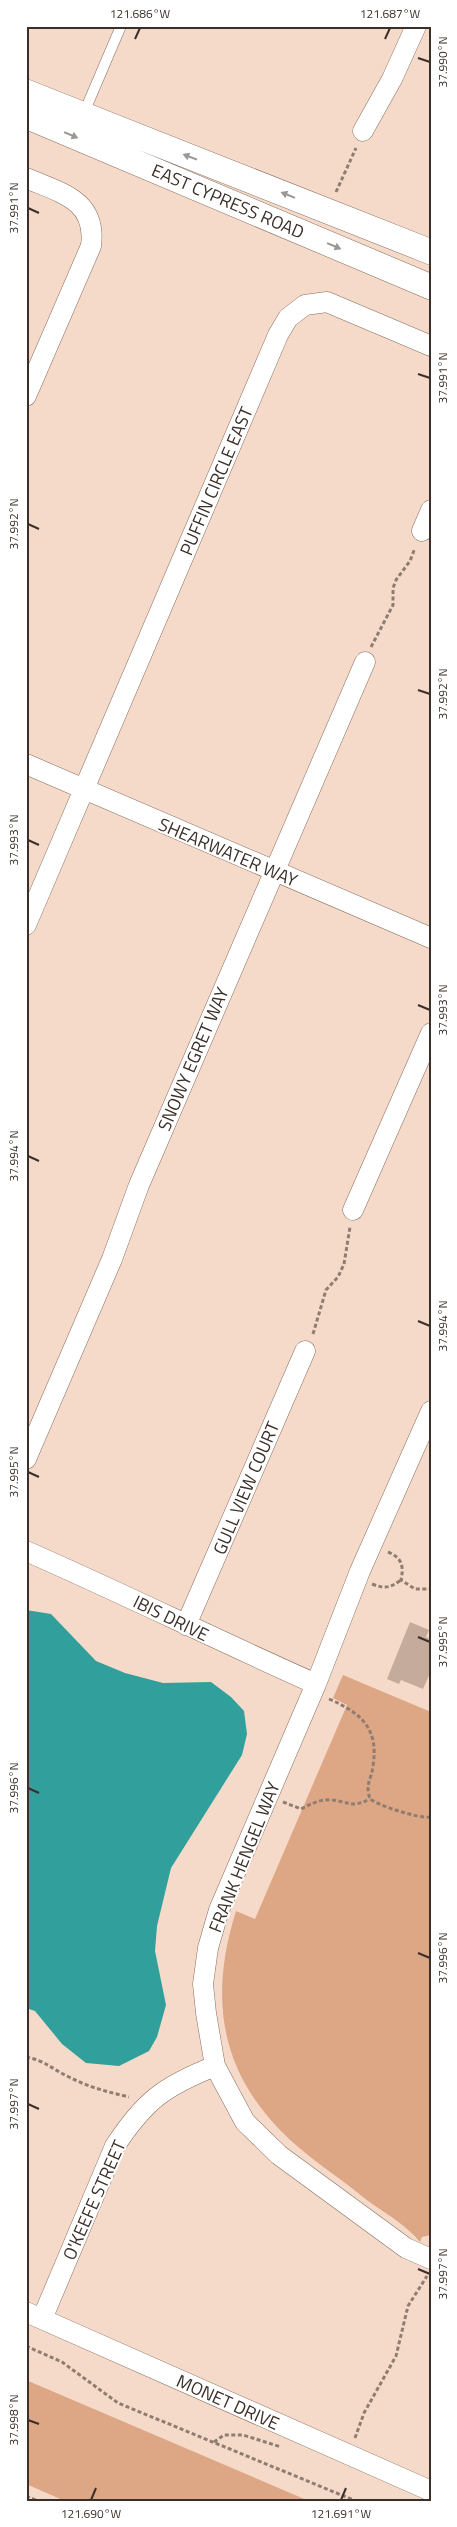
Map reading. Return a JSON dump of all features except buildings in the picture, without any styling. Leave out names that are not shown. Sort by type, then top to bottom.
[{"type":"street","points":[[363,131],[392,79],[416,26]]},
{"type":"street","name":"EAST CYPRESS ROAD","points":[[26,92],[82,116],[431,252]]},
{"type":"street","name":"EAST CYPRESS ROAD","points":[[26,116],[431,287]]},
{"type":"street","points":[[26,178],[67,196],[80,204],[89,217],[93,230],[91,246],[26,396]]},
{"type":"street","name":"PUFFIN CIRCLE EAST","points":[[26,925],[278,335],[288,318],[305,305],[327,302],[431,346]]},
{"type":"street","points":[[422,530],[431,510]]},
{"type":"street","name":"SNOWY EGRET WAY","points":[[26,1459],[112,1259],[139,1185],[365,662]]},
{"type":"street","name":"SHEARWATER WAY","points":[[26,764],[273,872],[431,938]]},
{"type":"street","points":[[353,1210],[431,1034]]},
{"type":"street","name":"GULL VIEW COURT","points":[[186,1625],[305,1351]]},
{"type":"street","name":"FRANK HENGEL WAY","points":[[431,1411],[357,1578],[316,1684],[219,1910],[208,1948],[203,1984],[215,2066],[246,2122],[279,2155],[406,2248],[431,2259]]},
{"type":"street","name":"IBIS DRIVE","points":[[26,1551],[216,1640],[316,1684]]},
{"type":"street","name":"O'KEEFE STREET","points":[[34,2316],[116,2146],[148,2103],[169,2086],[215,2066]]},
{"type":"street","name":"MONET DRIVE","points":[[34,2316],[431,2492]]},
{"type":"lane","points":[[82,116],[121,26]]},
{"type":"path","points":[[328,211],[363,131]]},
{"type":"path","points":[[365,662],[393,605],[393,588],[396,580],[410,560],[422,530]]},
{"type":"path","points":[[305,1351],[318,1323],[326,1290],[338,1277],[344,1264],[353,1210]]},
{"type":"path","points":[[357,1578],[384,1589],[401,1580],[403,1564],[398,1556],[372,1545]]},
{"type":"path","points":[[401,1580],[415,1589],[431,1589]]},
{"type":"path","points":[[316,1684],[329,1699],[347,1707],[368,1724],[375,1744],[373,1768],[366,1787],[370,1799],[383,1807],[395,1808],[424,1818],[431,1817]]},
{"type":"path","points":[[269,1796],[301,1809],[320,1800],[360,1804],[370,1799]]},
{"type":"path","points":[[26,2057],[43,2060],[67,2076],[96,2089],[148,2103]]},
{"type":"path","points":[[348,2456],[364,2413],[396,2356],[408,2306],[426,2276],[431,2275]]},
{"type":"path","points":[[26,2346],[62,2362],[118,2402],[356,2501]]},
{"type":"path","points":[[213,2443],[224,2435],[243,2435],[265,2440],[282,2448]]},
{"type":"path","points":[[26,2496],[38,2501]]},
{"type":"shaded area","points":[[343,1675],[431,1712],[431,2235],[422,2237],[420,2242],[406,2228],[308,2155],[281,2131],[260,2107],[244,2081],[232,2055],[225,2028],[222,2000],[223,1971],[236,1911],[255,1919],[347,1705],[333,1698]]},
{"type":"shaded area","points":[[26,2380],[309,2501],[65,2501],[26,2484]]},
{"type":"water","points":[[26,1610],[51,1614],[96,1661],[125,1673],[163,1683],[211,1682],[231,1697],[244,1711],[247,1734],[242,1755],[171,1868],[157,1926],[155,1951],[166,2005],[157,2037],[149,2051],[119,2066],[86,2063],[62,2044],[35,2011],[26,2008]]}]
